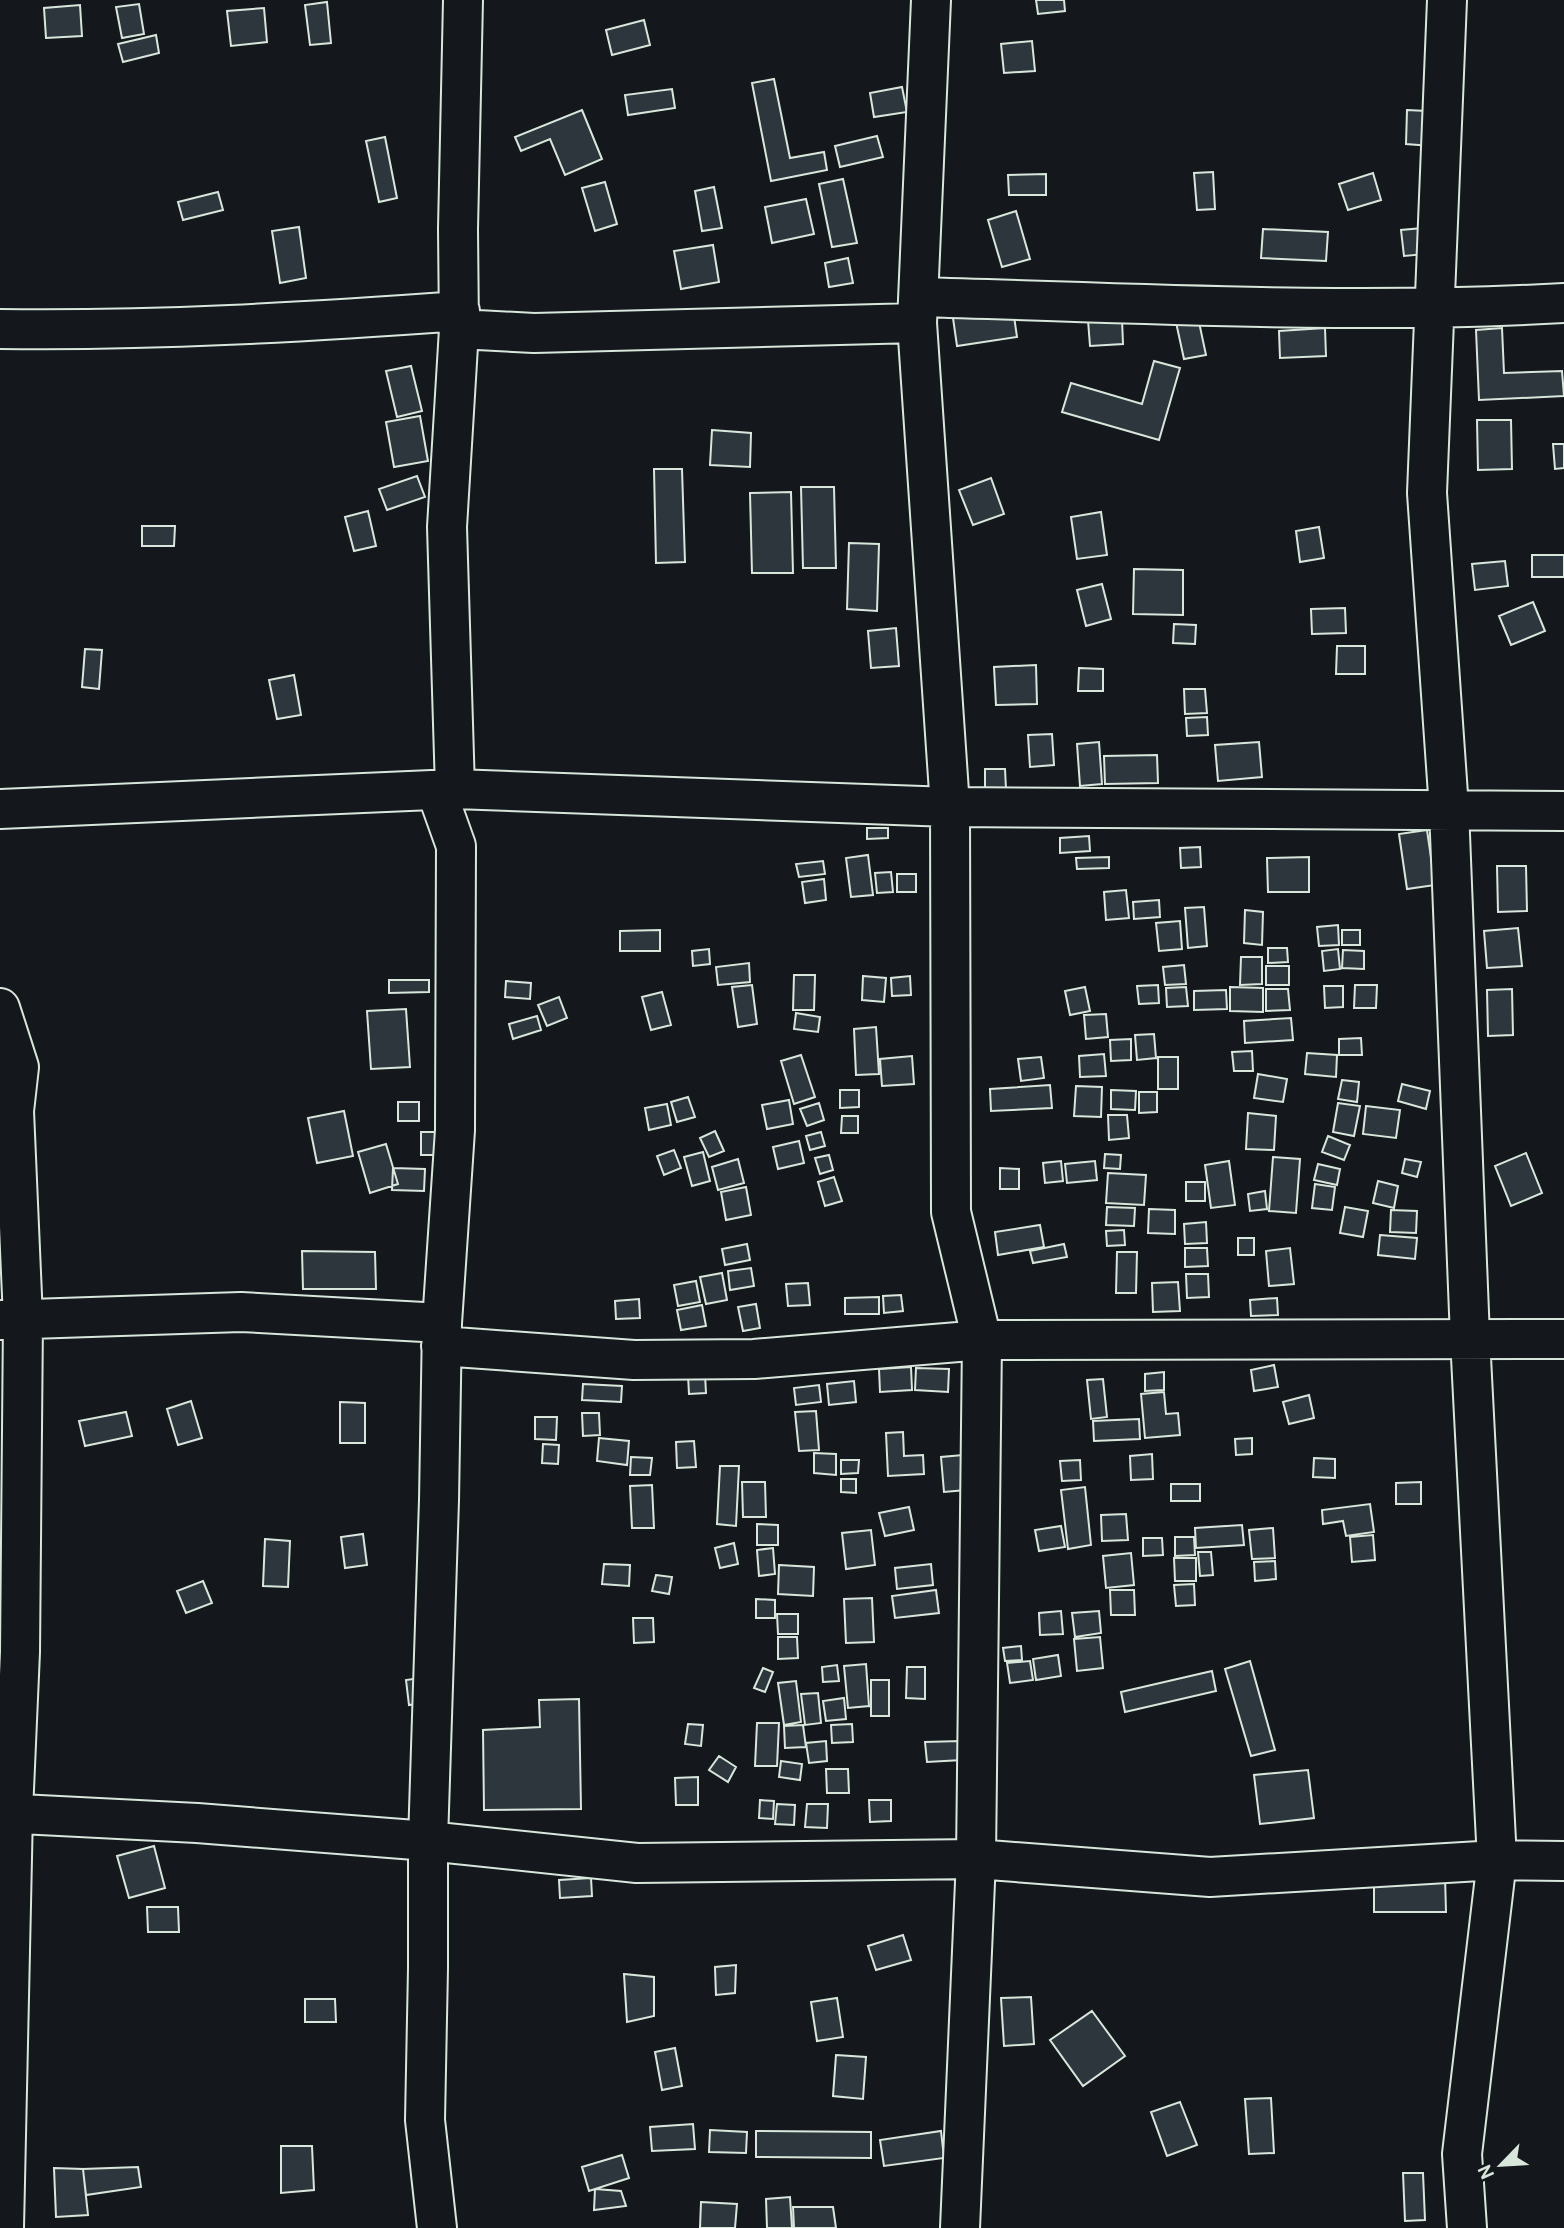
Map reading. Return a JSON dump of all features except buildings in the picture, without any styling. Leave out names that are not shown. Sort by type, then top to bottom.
[{"type":"street","points":[[437,2228],[425,2120],[428,1841],[442,1335],[455,1130],[456,846],[446,790],[447,527],[460,320],[458,229],[463,0]]},
{"type":"street","points":[[931,0],[918,310],[950,807],[951,1212],[982,1340],[976,1858],[960,2228]]},
{"type":"street","points":[[1447,0],[1427,493],[1449,809],[1470,1338],[1497,1860],[1462,2154],[1467,2228]]},
{"type":"street","points":[[0,329],[83,330],[320,321],[460,320],[534,333],[918,310],[1321,309],[1492,307],[1564,303]]},
{"type":"street","points":[[0,809],[446,790],[950,807],[1564,811]]},
{"type":"street","points":[[0,1008],[19,1067],[14,1111],[12,1320],[20,1652],[6,1812],[4,2228]]},
{"type":"street","points":[[12,1320],[242,1312],[634,1360],[727,1359],[982,1340],[1564,1339]]},
{"type":"street","points":[[6,1812],[428,1841],[637,1864],[976,1858],[1210,1877],[1497,1860],[1564,1861]]}]
